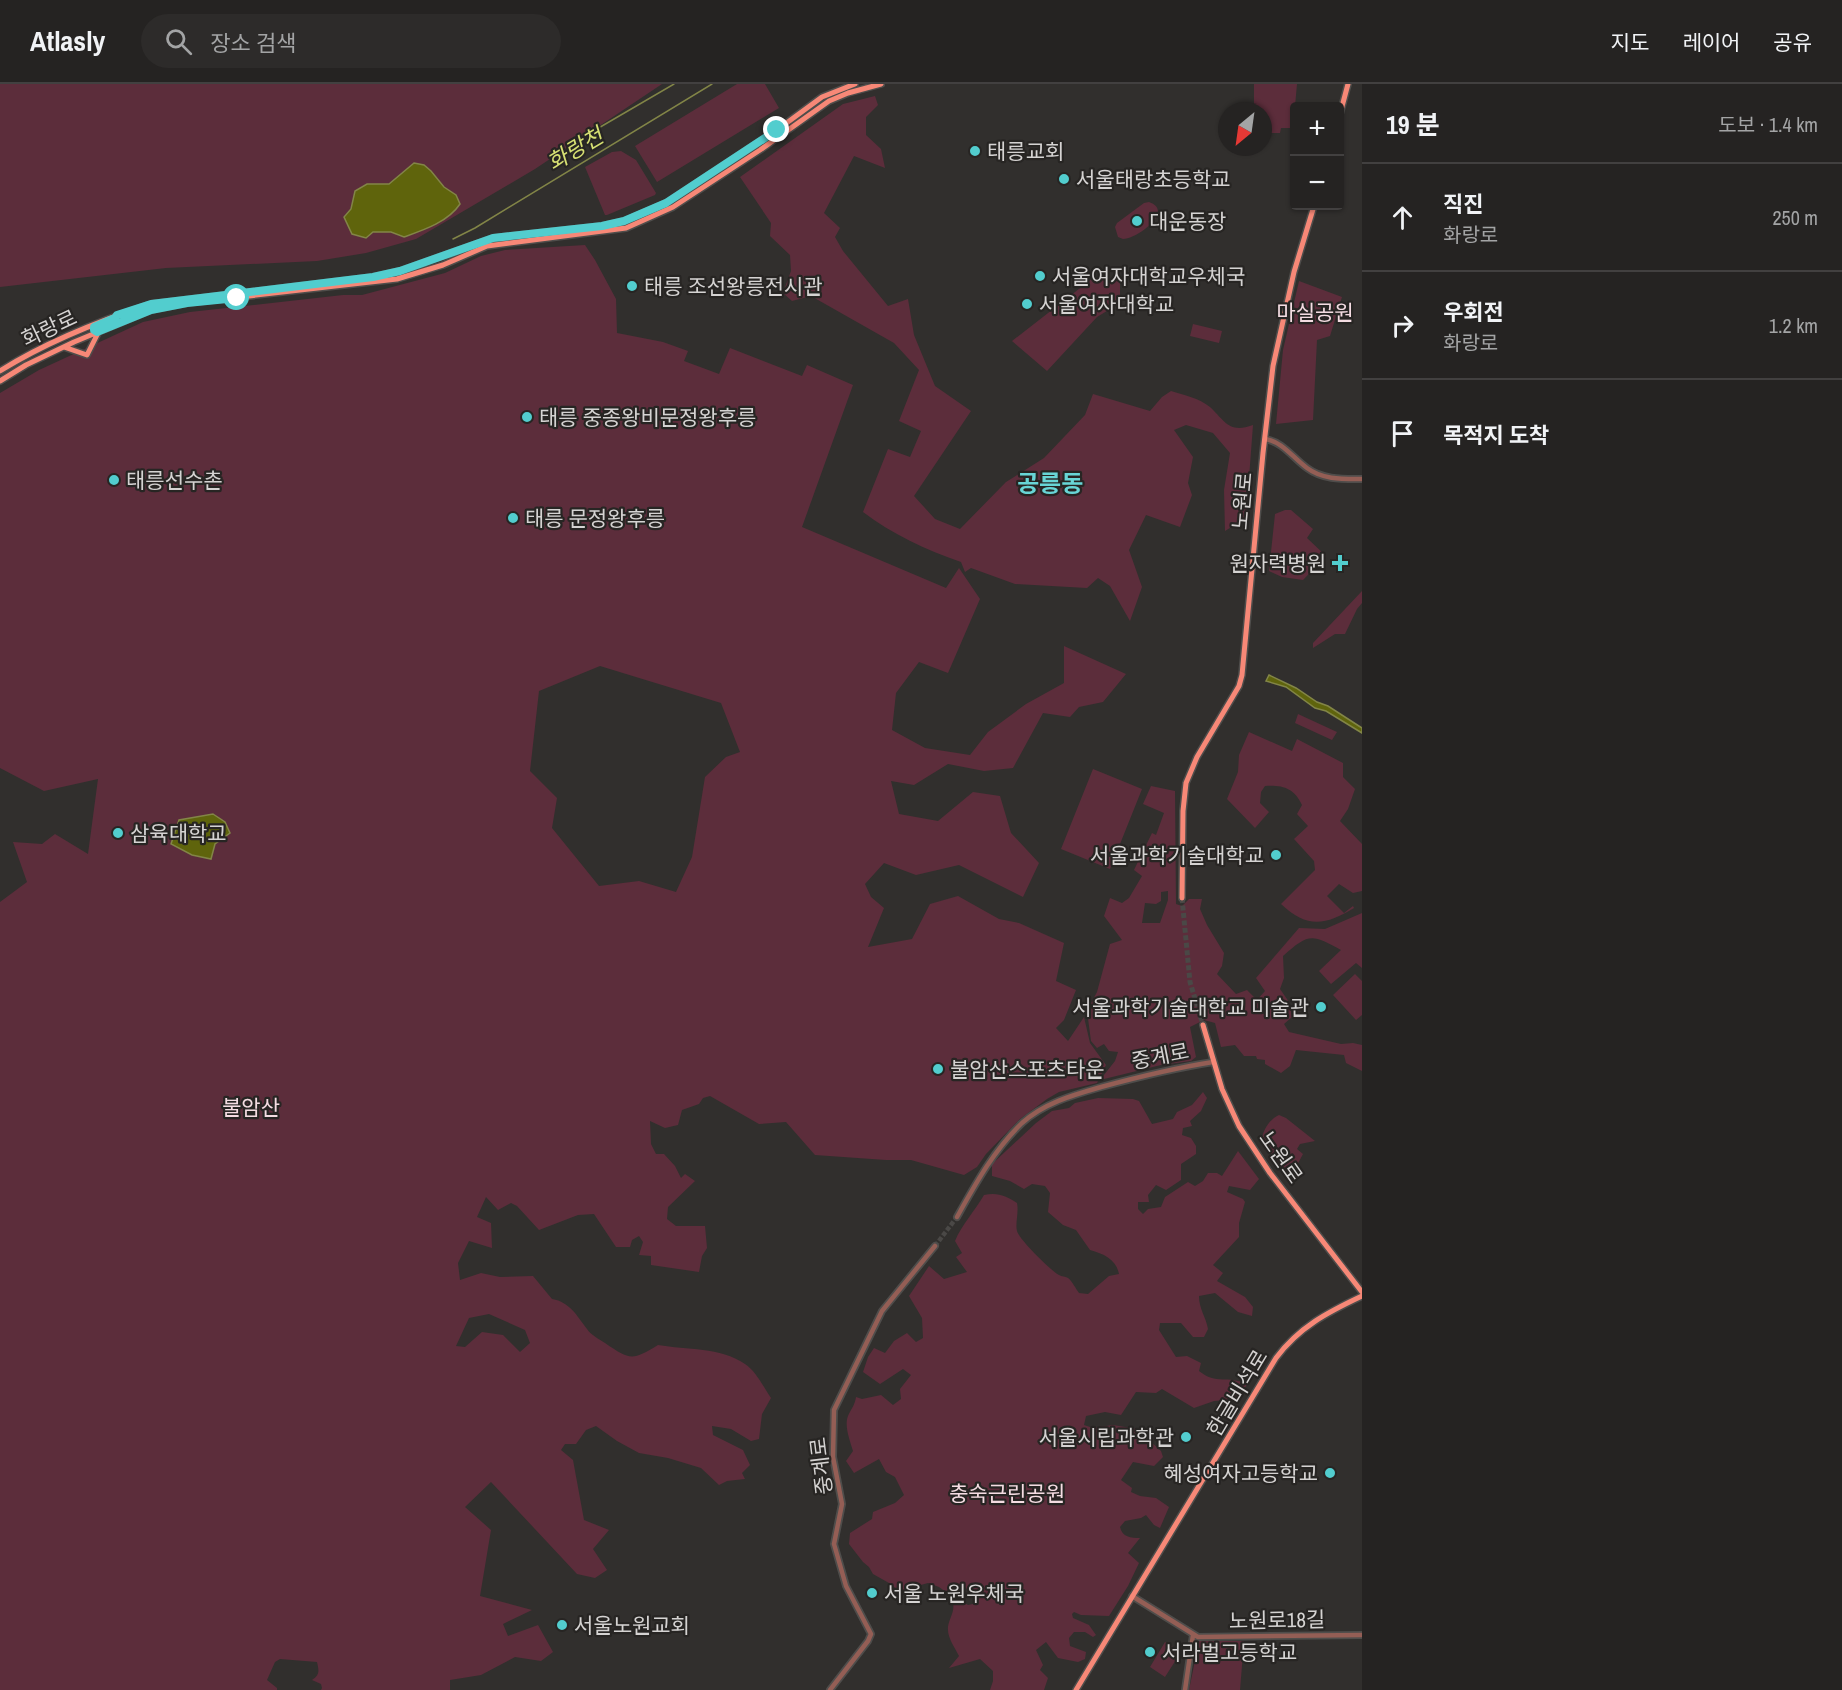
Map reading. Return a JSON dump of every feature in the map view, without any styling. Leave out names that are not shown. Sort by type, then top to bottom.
[{"type":"main road","name":"화랑로","points":[[0,371],[22,358],[117,315],[151,304],[373,277],[400,271],[493,238],[602,226],[624,221],[666,203],[770,135],[822,97],[855,84]]},
{"type":"main road","name":"화랑로","points":[[0,381],[98,331],[160,308],[397,279],[443,265],[487,246],[626,228],[673,207],[829,101],[881,84]]},
{"type":"main road","points":[[1343,102],[1348,84]]},
{"type":"main road","name":"노원로","points":[[1182,898],[1183,811],[1186,783],[1242,675],[1264,439],[1277,347],[1294,272],[1313,210]]},
{"type":"main road","points":[[64,347],[87,355],[98,331],[94,330],[94,327],[117,315]]},
{"type":"main road","points":[[44,357],[48,349],[62,343],[59,341]]},
{"type":"main road","name":"노원로","points":[[1203,1025],[1213,1062],[1239,1126],[1270,1173],[1362,1294]]},
{"type":"main road","name":"한글비석로","points":[[1076,1690],[1283,1349],[1320,1317],[1362,1294]]},
{"type":"street","points":[[1264,439],[1277,442],[1313,472],[1325,477],[1362,479]]},
{"type":"street","name":"중계로","points":[[957,1217],[993,1156],[1024,1121],[1043,1108],[1072,1095],[1122,1080],[1213,1062]]},
{"type":"street","name":"중계로","points":[[830,1690],[856,1658],[871,1634],[846,1586],[834,1544],[842,1504],[832,1457],[834,1410],[882,1311],[935,1246]]},
{"type":"street","points":[[1132,1596],[1193,1635],[1185,1690]]},
{"type":"street","name":"노원로18길","points":[[1193,1635],[1205,1637],[1362,1635]]},
{"type":"green space","points":[[0,84],[662,84],[535,169],[416,239],[366,253],[317,261],[166,268],[0,287]]},
{"type":"green space","points":[[737,84],[765,84],[779,108],[657,182],[635,146]]},
{"type":"green space","points":[[1254,84],[1297,84],[1295,102],[1290,102],[1290,128],[1281,128],[1280,133],[1272,133],[1272,102],[1254,102]]},
{"type":"green space","points":[[875,96],[878,105],[866,117],[866,135],[881,149],[885,168],[854,156],[824,213],[840,228],[835,237],[843,251],[888,306],[908,299],[914,335],[935,386],[971,411],[914,496],[935,519],[960,529],[1006,482],[1044,458],[1085,415],[1093,394],[1150,411],[1162,397],[1171,391],[1206,404],[1228,425],[1238,428],[1253,425],[1246,518],[1225,531],[1224,490],[1230,453],[1213,433],[1186,425],[1174,430],[1193,457],[1188,483],[1192,495],[1180,527],[1146,515],[1129,550],[1142,587],[1130,621],[1110,586],[1098,578],[1087,588],[1015,584],[971,568],[965,572],[961,562],[910,541],[863,512],[888,449],[910,457],[921,431],[899,421],[919,370],[894,343],[811,296],[792,301],[783,293],[791,271],[790,255],[770,236],[771,223],[740,177],[843,104]]},
{"type":"green space","points":[[621,151],[636,160],[656,193],[605,215],[585,167],[612,152]]},
{"type":"green space","name":"대운동장","points":[[1149,202],[1156,206],[1158,212],[1151,224],[1129,238],[1118,237],[1115,227],[1117,223],[1144,203]]},
{"type":"green space","name":"불암산","points":[[585,245],[616,299],[617,333],[663,342],[688,351],[684,361],[719,374],[730,348],[802,376],[807,365],[853,385],[802,527],[946,588],[959,568],[980,599],[948,673],[919,662],[896,693],[892,730],[925,748],[970,755],[988,732],[1026,704],[1064,683],[1064,646],[1126,674],[1103,702],[1079,707],[1070,717],[1043,713],[1013,768],[984,771],[948,764],[914,785],[891,781],[899,814],[938,821],[973,792],[1000,796],[1011,833],[1039,863],[1023,897],[959,865],[916,875],[884,863],[865,884],[871,897],[884,908],[868,947],[912,939],[930,904],[958,896],[999,919],[1019,923],[1064,943],[1056,981],[1076,990],[1064,1020],[1056,1028],[1068,1041],[1084,1017],[1090,1043],[1106,1065],[1097,1083],[1059,1092],[1020,1119],[986,1154],[977,1167],[964,1175],[911,1160],[815,1155],[786,1122],[759,1124],[710,1096],[703,1098],[699,1104],[682,1110],[678,1125],[665,1128],[650,1121],[651,1144],[656,1154],[664,1154],[675,1166],[681,1178],[685,1174],[695,1181],[668,1207],[667,1219],[676,1226],[705,1226],[707,1248],[702,1256],[699,1272],[651,1265],[651,1256],[639,1255],[643,1242],[639,1236],[632,1240],[630,1247],[616,1247],[594,1214],[578,1215],[539,1230],[517,1206],[511,1203],[498,1210],[486,1197],[477,1217],[491,1223],[492,1248],[469,1241],[458,1263],[460,1280],[481,1273],[500,1277],[533,1276],[552,1299],[564,1303],[591,1333],[620,1353],[636,1356],[658,1345],[725,1355],[749,1367],[771,1398],[762,1414],[759,1439],[751,1441],[731,1429],[712,1426],[713,1435],[743,1450],[750,1465],[742,1473],[745,1479],[727,1481],[719,1485],[701,1468],[668,1458],[639,1453],[596,1426],[586,1430],[576,1444],[565,1444],[561,1450],[573,1460],[584,1520],[609,1530],[593,1549],[607,1570],[595,1578],[577,1574],[491,1482],[465,1507],[491,1530],[480,1596],[532,1610],[503,1624],[508,1636],[538,1625],[553,1652],[541,1661],[515,1657],[481,1675],[450,1680],[450,1690],[321,1690],[321,1684],[312,1680],[318,1672],[317,1662],[280,1659],[275,1662],[267,1680],[277,1690],[0,1690],[0,902],[27,882],[13,842],[42,844],[55,834],[88,854],[98,779],[44,791],[0,768],[0,393],[39,370],[143,322],[190,312],[343,295],[362,295],[445,273],[481,256],[505,250]],"holes":[[[600,666],[721,703],[740,752],[726,757],[705,777],[692,857],[676,892],[639,881],[599,886],[552,828],[557,798],[530,771],[539,691]],[[489,1314],[525,1330],[530,1343],[520,1352],[503,1335],[482,1332],[465,1347],[456,1346],[469,1318]]]},
{"type":"green space","points":[[1093,278],[1120,281],[1120,303],[1097,317],[1047,371],[1012,341]]},
{"type":"green space","name":"마실공원","points":[[1299,281],[1342,297],[1330,336],[1317,340],[1313,420],[1276,424],[1283,350]]},
{"type":"green space","points":[[1193,324],[1222,331],[1219,343],[1190,336]]},
{"type":"green space","points":[[1291,510],[1313,529],[1307,538],[1326,556],[1303,580],[1282,577],[1269,571],[1275,514]]},
{"type":"green space","points":[[1362,591],[1362,603],[1345,634],[1335,634],[1313,648],[1313,643]]},
{"type":"green space","points":[[1298,714],[1337,732],[1332,740],[1295,723]]},
{"type":"green space","points":[[1249,732],[1292,751],[1297,739],[1343,763],[1343,777],[1355,789],[1348,809],[1340,821],[1362,844],[1362,891],[1353,893],[1339,884],[1327,896],[1344,913],[1353,906],[1354,908],[1344,914],[1325,921],[1308,921],[1299,918],[1281,904],[1315,870],[1314,861],[1294,839],[1308,826],[1297,814],[1302,805],[1299,799],[1292,791],[1283,787],[1265,786],[1261,792],[1260,803],[1269,812],[1255,828],[1227,799],[1238,772],[1239,755]]},
{"type":"green space","points":[[1093,769],[1142,789],[1110,869],[1061,849]]},
{"type":"green space","points":[[1151,786],[1175,791],[1176,904],[1182,906],[1189,899],[1202,899],[1200,909],[1224,953],[1222,966],[1217,974],[1236,994],[1247,990],[1257,1000],[1265,991],[1256,978],[1299,928],[1325,929],[1362,913],[1362,968],[1356,963],[1331,984],[1319,971],[1341,950],[1323,941],[1310,938],[1298,943],[1283,956],[1284,978],[1280,989],[1289,1002],[1292,1017],[1284,1024],[1289,1032],[1341,1044],[1362,1045],[1362,1071],[1346,1063],[1344,1055],[1296,1050],[1290,1066],[1281,1073],[1265,1064],[1265,1060],[1257,1059],[1256,1056],[1244,1056],[1235,1045],[1221,1047],[1215,1023],[1204,1020],[1190,1027],[1196,1057],[1191,1061],[1161,1065],[1100,1080],[1115,1061],[1118,1052],[1109,1051],[1104,1044],[1097,1048],[1091,1041],[1087,1011],[1097,992],[1110,944],[1122,940],[1104,916],[1110,898],[1122,903],[1129,898],[1142,876],[1134,870],[1152,833],[1156,835],[1164,813],[1143,804]],"holes":[[[1168,891],[1168,900],[1160,923],[1142,923],[1145,903],[1156,904],[1161,901],[1161,892]]]},
{"type":"green space","points":[[1355,974],[1362,981],[1362,1015],[1356,1020],[1333,995]]},
{"type":"green space","name":"충숙근린공원","points":[[1203,1092],[1207,1098],[1201,1111],[1190,1121],[1192,1126],[1183,1128],[1182,1135],[1191,1138],[1196,1146],[1196,1154],[1181,1164],[1181,1180],[1166,1190],[1156,1185],[1148,1195],[1149,1202],[1138,1202],[1138,1209],[1143,1214],[1148,1209],[1161,1207],[1165,1197],[1188,1182],[1195,1186],[1203,1181],[1208,1173],[1217,1173],[1222,1176],[1238,1151],[1259,1179],[1250,1190],[1229,1186],[1227,1192],[1245,1202],[1239,1223],[1239,1237],[1213,1265],[1223,1273],[1217,1281],[1245,1297],[1253,1307],[1252,1316],[1238,1312],[1215,1293],[1199,1296],[1208,1329],[1204,1337],[1193,1337],[1181,1323],[1160,1323],[1159,1330],[1176,1357],[1187,1356],[1201,1363],[1199,1371],[1205,1375],[1247,1384],[1239,1399],[1214,1401],[1194,1408],[1162,1389],[1156,1393],[1136,1392],[1121,1415],[1105,1412],[1086,1416],[1084,1425],[1093,1428],[1113,1425],[1137,1429],[1161,1451],[1163,1457],[1154,1466],[1133,1462],[1121,1480],[1132,1488],[1131,1492],[1156,1498],[1169,1507],[1160,1528],[1154,1525],[1146,1515],[1125,1521],[1120,1527],[1125,1535],[1140,1538],[1128,1553],[1139,1563],[1109,1616],[1081,1615],[1074,1612],[1072,1614],[1073,1618],[1089,1625],[1096,1635],[1093,1637],[1085,1632],[1074,1632],[1069,1638],[1070,1646],[1086,1652],[1085,1659],[1078,1662],[1058,1658],[1046,1642],[1036,1650],[1043,1665],[1040,1670],[1048,1678],[1044,1690],[990,1690],[993,1671],[980,1659],[949,1668],[959,1656],[948,1631],[953,1603],[961,1601],[968,1605],[973,1604],[974,1598],[965,1587],[958,1588],[950,1595],[928,1583],[899,1591],[873,1574],[849,1544],[850,1533],[872,1519],[873,1512],[895,1503],[904,1495],[895,1477],[886,1472],[879,1459],[854,1473],[846,1461],[853,1451],[847,1420],[856,1397],[862,1399],[881,1395],[893,1405],[901,1399],[900,1389],[911,1375],[903,1369],[880,1384],[863,1372],[868,1357],[874,1348],[885,1353],[894,1341],[907,1333],[916,1342],[923,1338],[922,1318],[909,1296],[929,1266],[944,1279],[967,1272],[956,1257],[962,1253],[955,1241],[984,1195],[1002,1195],[1017,1203],[1019,1235],[1049,1267],[1059,1275],[1067,1277],[1079,1293],[1088,1294],[1109,1276],[1119,1274],[1112,1261],[1105,1255],[1090,1250],[1076,1230],[1063,1225],[1048,1212],[1050,1193],[1045,1186],[1032,1184],[1024,1189],[1010,1181],[992,1176],[992,1164],[1052,1111],[1069,1108],[1075,1103],[1098,1098],[1133,1099],[1139,1101],[1152,1124],[1173,1119],[1177,1112],[1192,1105]]},
{"type":"green space","points":[[1279,1115],[1315,1141],[1300,1144],[1297,1149],[1303,1154],[1295,1169],[1282,1170],[1262,1141],[1267,1125]]},
{"type":"green space","points":[[1199,1641],[1244,1641],[1240,1690],[1189,1690]]},
{"type":"green space","points":[[1165,1642],[1181,1652],[1165,1677],[1150,1667]]},
{"type":"shaded area","points":[[414,163],[424,165],[444,187],[456,195],[460,204],[455,210],[435,225],[404,237],[391,232],[373,232],[366,238],[352,234],[344,217],[351,209],[355,191],[367,184],[389,184]]},
{"type":"shaded area","points":[[1269,675],[1328,706],[1362,728],[1362,733],[1326,711],[1315,708],[1286,687],[1266,681]]},
{"type":"shaded area","points":[[213,814],[225,822],[230,833],[215,844],[211,859],[192,855],[171,844],[179,820]]},
{"type":"waterway","points":[[590,133],[674,84]]},
{"type":"waterway","name":"화랑천","points":[[453,239],[475,228],[712,84]]},
{"type":"tunnel","points":[[1182,898],[1190,982],[1203,1025]]},
{"type":"tunnel","points":[[935,1246],[957,1217]]},
{"type":"place","name":"태릉교회","points":[[975,151]]},
{"type":"place","name":"서울태랑초등학교","points":[[1064,179]]},
{"type":"place","name":"대운동장","points":[[1137,221]]},
{"type":"place","name":"서울여자대학교우체국","points":[[1040,276]]},
{"type":"place","name":"태릉 조선왕릉전시관","points":[[632,286]]},
{"type":"place","name":"서울여자대학교","points":[[1027,304]]},
{"type":"place","name":"태릉 중종왕비문정왕후릉","points":[[527,417]]},
{"type":"place","name":"태릉선수촌","points":[[114,480]]},
{"type":"place","name":"태릉 문정왕후릉","points":[[513,518]]},
{"type":"place","name":"원자력병원","points":[[1340,563]]},
{"type":"place","name":"삼육대학교","points":[[118,833]]},
{"type":"place","name":"서울과학기술대학교","points":[[1276,855]]},
{"type":"place","name":"서울과학기술대학교 미술관","points":[[1321,1007]]},
{"type":"place","name":"불암산스포츠타운","points":[[938,1069]]},
{"type":"place","name":"서울시립과학관","points":[[1186,1437]]},
{"type":"place","name":"혜성여자고등학교","points":[[1330,1473]]},
{"type":"place","name":"서울 노원우체국","points":[[872,1593]]},
{"type":"place","name":"서울노원교회","points":[[562,1625]]},
{"type":"place","name":"서라벌고등학교","points":[[1150,1652]]},
{"type":"district","name":"공릉동","points":[[1050,483]]},
{"type":"route","points":[[237,298],[187,303],[151,310],[97,332],[94,330],[94,327],[117,315],[151,304],[373,277],[400,271],[493,238],[602,226],[624,221],[666,203],[777,130]]}]
